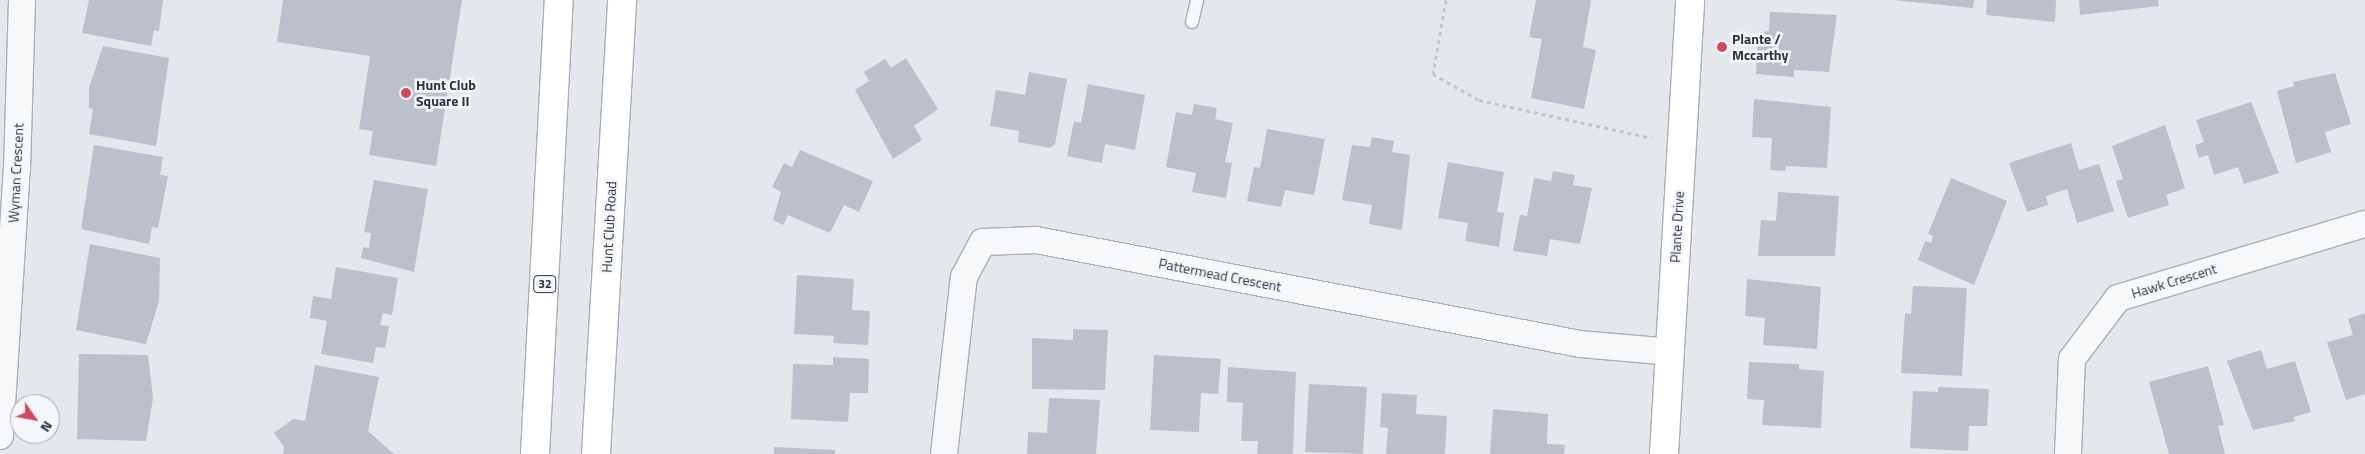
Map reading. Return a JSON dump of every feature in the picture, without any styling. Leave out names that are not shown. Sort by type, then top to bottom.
[{"type":"main road","name":"32","points":[[535,454],[559,0]]},
{"type":"main road","name":"Hunt Club Road","points":[[596,454],[622,0]]},
{"type":"main road","name":"Plante Drive","points":[[1664,454],[1690,0]]},
{"type":"street","name":"Wyman Crescent","points":[[0,436],[17,169],[22,0]]},
{"type":"street","name":"Hawk Crescent","points":[[2068,454],[2072,359],[2118,298],[2365,224]]},
{"type":"street","name":"Pattermead Crescent","points":[[944,454],[964,276],[983,242],[1036,240],[1580,344],[1671,352]]},
{"type":"lane","points":[[1192,22],[1197,0]]},
{"type":"path","points":[[1446,0],[1433,74],[1479,100],[1682,144]]},
{"type":"building","points":[[89,0],[163,0],[159,31],[154,30],[151,46],[82,33]]},
{"type":"building","name":"Hunt Club Square II","points":[[283,0],[462,0],[436,166],[369,155],[373,131],[359,129],[370,56],[277,42]]},
{"type":"building","points":[[1536,0],[1591,0],[1583,47],[1596,50],[1584,109],[1531,98],[1542,39],[1529,37]]},
{"type":"building","points":[[1893,0],[1974,0],[1973,8]]},
{"type":"building","points":[[1987,0],[2056,0],[2055,22],[1986,15]]},
{"type":"building","points":[[2079,0],[2158,0],[2159,6],[2080,15]]},
{"type":"building","points":[[1770,12],[1837,15],[1829,72],[1794,70],[1794,77],[1756,74],[1758,33],[1769,31]]},
{"type":"building","points":[[103,46],[169,58],[156,146],[89,134],[93,109],[89,108],[89,88]]},
{"type":"building","points":[[906,58],[938,109],[914,126],[922,140],[893,159],[855,90],[869,81],[864,72],[885,59],[891,68]]},
{"type":"building","points":[[1029,72],[1067,79],[1055,144],[1050,148],[1018,142],[1019,131],[990,126],[996,90],[1025,95]]},
{"type":"building","points":[[2335,73],[2351,124],[2325,132],[2331,152],[2296,163],[2277,91],[2294,86],[2293,82]]},
{"type":"building","points":[[1088,84],[1145,95],[1135,150],[1105,144],[1102,163],[1067,156],[1074,121],[1081,123]]},
{"type":"building","points":[[1754,99],[1831,107],[1827,168],[1786,166],[1785,171],[1770,170],[1772,138],[1752,137]]},
{"type":"building","points":[[2251,102],[2279,173],[2244,184],[2238,167],[2214,175],[2208,155],[2199,158],[2195,145],[2204,142],[2196,120]]},
{"type":"building","points":[[1194,104],[1217,108],[1215,119],[1233,123],[1225,162],[1232,163],[1226,198],[1192,192],[1196,173],[1166,167],[1176,112],[1192,115]]},
{"type":"building","points":[[2165,125],[2185,188],[2166,195],[2169,205],[2128,218],[2116,181],[2123,179],[2112,146]]},
{"type":"building","points":[[1267,129],[1325,139],[1314,195],[1285,190],[1281,207],[1247,201],[1254,167],[1260,168]]},
{"type":"building","points":[[1372,137],[1394,141],[1392,152],[1410,155],[1402,230],[1369,224],[1372,205],[1342,200],[1352,145],[1370,147]]},
{"type":"building","points":[[2071,143],[2079,170],[2099,164],[2114,211],[2077,223],[2067,189],[2046,196],[2048,205],[2027,212],[2009,163]]},
{"type":"building","points":[[94,145],[163,157],[160,175],[168,176],[158,228],[152,227],[149,244],[81,229]]},
{"type":"building","points":[[800,150],[873,181],[859,212],[844,205],[830,233],[788,215],[783,225],[773,220],[781,192],[772,187],[784,163],[792,167]]},
{"type":"building","points":[[1448,162],[1504,172],[1497,212],[1504,213],[1499,247],[1465,241],[1468,223],[1438,218]]},
{"type":"building","points":[[1553,171],[1575,175],[1573,185],[1592,188],[1580,244],[1550,239],[1547,256],[1513,251],[1520,215],[1527,216],[1534,178],[1551,181]]},
{"type":"building","points":[[1951,178],[2007,201],[1974,285],[1918,260],[1925,241],[1931,243],[1933,236],[1928,234]]},
{"type":"building","points":[[374,180],[428,189],[414,272],[361,258],[363,247],[369,248],[371,233],[364,232]]},
{"type":"building","points":[[1778,192],[1839,196],[1835,256],[1758,256],[1761,220],[1776,221]]},
{"type":"building","points":[[90,244],[160,258],[159,301],[146,344],[76,330]]},
{"type":"building","points":[[336,267],[398,278],[392,315],[383,313],[380,325],[389,326],[385,348],[376,347],[373,363],[321,354],[327,321],[310,318],[313,296],[331,299]]},
{"type":"building","points":[[797,275],[854,279],[852,310],[870,311],[868,345],[833,343],[834,336],[794,334]]},
{"type":"building","points":[[1747,279],[1821,287],[1817,349],[1763,345],[1765,318],[1745,316]]},
{"type":"building","points":[[1913,286],[1967,288],[1962,376],[1901,373],[1905,313],[1911,314]]},
{"type":"building","points":[[2365,313],[2365,394],[2346,400],[2327,342],[2353,335],[2348,319]]},
{"type":"building","points":[[1073,329],[1108,330],[1105,390],[1032,389],[1032,338],[1073,340]]},
{"type":"building","points":[[2261,350],[2267,369],[2295,361],[2311,412],[2294,417],[2295,421],[2253,430],[2227,361]]},
{"type":"building","points":[[79,354],[148,355],[153,398],[146,441],[77,439]]},
{"type":"building","points":[[1154,355],[1221,359],[1218,394],[1201,393],[1199,432],[1150,430]]},
{"type":"building","points":[[833,357],[869,359],[868,393],[850,393],[848,422],[791,419],[793,364],[833,365]]},
{"type":"building","points":[[1749,362],[1799,364],[1799,369],[1824,371],[1821,428],[1762,425],[1764,400],[1747,399]]},
{"type":"building","points":[[315,365],[379,377],[368,431],[394,454],[283,454],[284,447],[274,433],[293,419],[305,421]]},
{"type":"building","points":[[2208,366],[2224,425],[2218,426],[2225,454],[2169,454],[2149,382]]},
{"type":"building","points":[[1228,367],[1296,372],[1293,454],[1257,454],[1258,441],[1241,441],[1243,403],[1227,402]]},
{"type":"building","points":[[1309,384],[1367,387],[1363,454],[1305,452]]},
{"type":"building","points":[[1938,387],[1989,389],[1987,426],[1969,426],[1968,451],[1910,448],[1913,391],[1938,392]]},
{"type":"building","points":[[1382,393],[1417,395],[1416,414],[1447,416],[1445,454],[1386,454],[1388,428],[1380,427]]},
{"type":"building","points":[[1049,398],[1100,400],[1096,454],[1027,454],[1028,432],[1047,433]]},
{"type":"building","points":[[1493,409],[1548,414],[1547,444],[1565,445],[1564,454],[1490,454]]},
{"type":"building","points":[[774,447],[835,450],[835,454],[774,454]]},
{"type":"place","name":"Plante / Mccarthy","points":[[1722,47]]},
{"type":"place","name":"Hunt Club Square II","points":[[406,93]]}]
